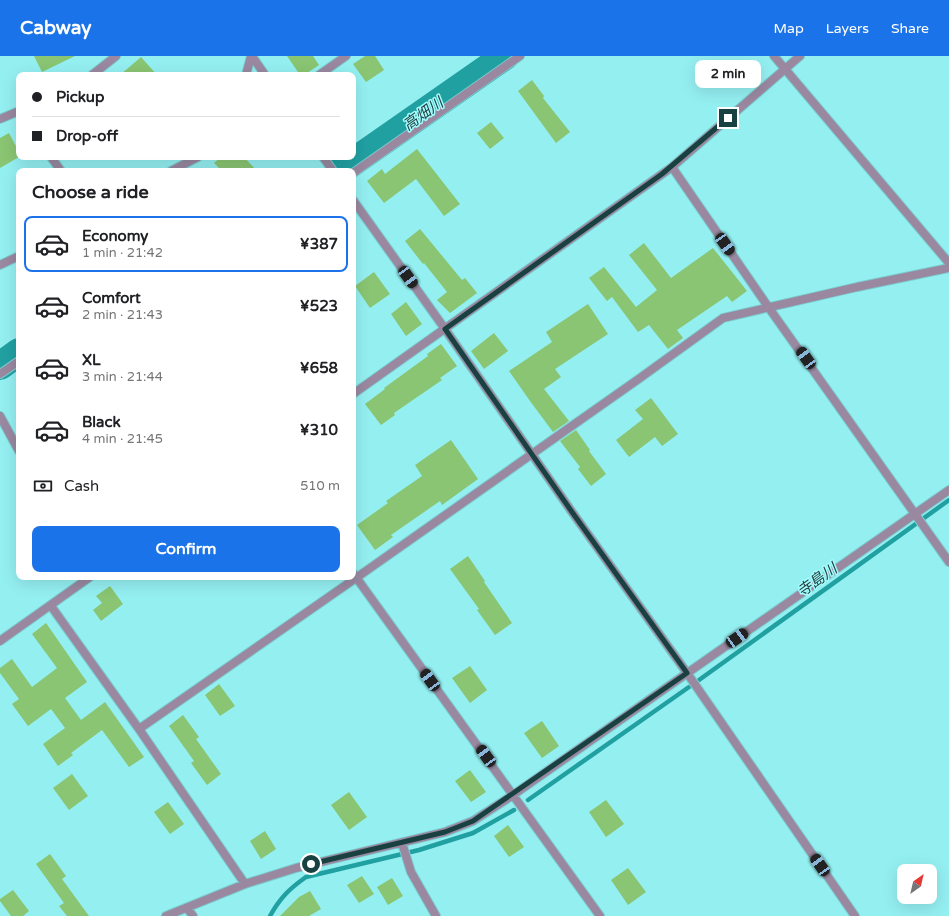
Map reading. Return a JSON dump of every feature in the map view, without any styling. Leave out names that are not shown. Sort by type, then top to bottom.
[{"type":"street","points":[[96,72],[116,56]]},
{"type":"street","points":[[247,72],[252,56]]},
{"type":"street","points":[[252,56],[263,72]]},
{"type":"street","points":[[323,72],[346,56]]},
{"type":"street","points":[[356,171],[520,56]]},
{"type":"street","points":[[774,56],[946,255],[949,263]]},
{"type":"street","points":[[356,392],[672,167],[800,56]]},
{"type":"street","points":[[0,119],[16,113]]},
{"type":"street","points":[[177,168],[192,160]]},
{"type":"street","points":[[672,167],[769,308],[949,562]]},
{"type":"street","points":[[356,204],[687,673],[855,916]]},
{"type":"street","points":[[0,265],[16,257]]},
{"type":"street","points":[[356,575],[532,454],[723,318],[857,287],[949,268]]},
{"type":"street","points":[[0,374],[16,363]]},
{"type":"street","points":[[0,416],[16,445]]},
{"type":"street","points":[[166,916],[245,884],[296,868],[402,846],[473,821],[916,515],[949,490]]},
{"type":"street","points":[[356,577],[600,916]]},
{"type":"street","points":[[0,641],[86,580]]},
{"type":"street","points":[[139,729],[349,580]]},
{"type":"street","points":[[51,606],[139,729],[245,884]]},
{"type":"street","points":[[402,846],[411,872],[436,916]]},
{"type":"street","points":[[187,908],[193,916]]},
{"type":"building","points":[[34,56],[75,56],[42,72]]},
{"type":"building","points":[[287,56],[313,56],[319,65],[308,72],[298,72]]},
{"type":"building","points":[[365,56],[375,56],[384,70],[366,82],[353,64]]},
{"type":"building","points":[[141,57],[154,72],[124,72]]},
{"type":"building","points":[[532,80],[544,96],[543,98],[570,132],[556,143],[518,91]]},
{"type":"building","points":[[491,122],[504,138],[490,149],[477,133]]},
{"type":"building","points":[[9,133],[16,146],[16,159],[0,168],[0,138]]},
{"type":"building","points":[[417,149],[460,204],[444,216],[416,179],[384,203],[367,181],[382,169],[385,174]]},
{"type":"building","points":[[218,160],[247,160],[254,168],[219,168],[214,163]]},
{"type":"building","points":[[420,229],[462,280],[465,278],[477,293],[450,313],[437,300],[447,292],[405,241]]},
{"type":"building","points":[[644,243],[671,278],[713,248],[747,291],[732,302],[727,296],[677,330],[683,338],[668,349],[649,325],[638,332],[612,297],[607,301],[589,278],[604,267],[636,307],[657,290],[629,255]]},
{"type":"building","points":[[374,272],[390,294],[370,308],[356,285]]},
{"type":"building","points":[[406,302],[422,324],[406,336],[391,314]]},
{"type":"building","points":[[588,304],[608,334],[555,369],[561,377],[544,389],[569,421],[553,432],[509,371],[552,342],[546,332]]},
{"type":"building","points":[[494,333],[508,351],[484,369],[471,351]]},
{"type":"building","points":[[441,344],[457,366],[440,378],[442,380],[394,413],[395,415],[381,425],[365,404],[385,389],[384,388],[428,356],[427,354]]},
{"type":"building","points":[[651,398],[678,434],[662,446],[655,437],[629,457],[616,440],[643,419],[635,410]]},
{"type":"building","points":[[576,430],[606,474],[591,486],[578,469],[580,467],[560,441]]},
{"type":"building","points":[[451,440],[478,479],[442,505],[440,501],[391,535],[393,537],[375,550],[357,525],[388,503],[386,501],[422,476],[415,465]]},
{"type":"building","points":[[468,556],[512,623],[495,635],[477,610],[479,609],[450,569]]},
{"type":"building","points":[[110,586],[123,604],[101,621],[93,610],[102,603],[96,596]]},
{"type":"building","points":[[46,623],[87,682],[65,698],[81,720],[105,702],[144,757],[129,767],[102,730],[71,753],[73,755],[58,766],[43,744],[65,728],[51,709],[28,726],[12,704],[19,699],[0,673],[0,668],[12,659],[32,687],[57,668],[32,634]]},
{"type":"building","points":[[470,666],[487,690],[470,703],[452,678]]},
{"type":"building","points":[[219,684],[235,706],[220,716],[205,695]]},
{"type":"building","points":[[183,715],[199,737],[196,739],[221,774],[207,785],[191,763],[194,761],[169,726]]},
{"type":"building","points":[[542,721],[559,746],[542,758],[524,733]]},
{"type":"building","points":[[470,770],[486,792],[471,802],[455,781]]},
{"type":"building","points":[[72,774],[88,796],[69,810],[53,788]]},
{"type":"building","points":[[349,792],[367,817],[349,830],[331,805]]},
{"type":"building","points":[[606,800],[624,824],[606,837],[589,812]]},
{"type":"building","points":[[168,802],[184,824],[170,834],[154,812]]},
{"type":"building","points":[[508,825],[524,847],[509,857],[494,836]]},
{"type":"building","points":[[265,831],[276,849],[261,859],[250,841]]},
{"type":"building","points":[[50,854],[66,876],[62,879],[89,916],[67,916],[59,906],[64,903],[36,864]]},
{"type":"building","points":[[628,868],[646,892],[628,905],[611,880]]},
{"type":"building","points":[[362,876],[374,894],[359,903],[347,885]]},
{"type":"building","points":[[392,878],[403,896],[388,905],[377,887]]},
{"type":"building","points":[[13,890],[29,911],[23,916],[11,916],[0,901],[0,899]]},
{"type":"building","points":[[310,891],[321,909],[309,916],[280,916],[299,897]]},
{"type":"waterway","name":"高畑川","points":[[356,160],[505,56]]},
{"type":"waterway","name":"高畑川","points":[[344,168],[356,160]]},
{"type":"waterway","name":"高畑川","points":[[0,366],[16,354]]},
{"type":"waterway","name":"寺島川","points":[[699,680],[949,500]]},
{"type":"waterway","name":"寺島川","points":[[528,800],[689,687]]},
{"type":"waterway","name":"寺島川","points":[[270,916],[285,894],[306,877],[419,850],[473,833],[514,810]]},
{"type":"route","points":[[311,864],[445,832],[473,821],[687,673],[572,512],[445,329],[672,167],[728,118]]}]
